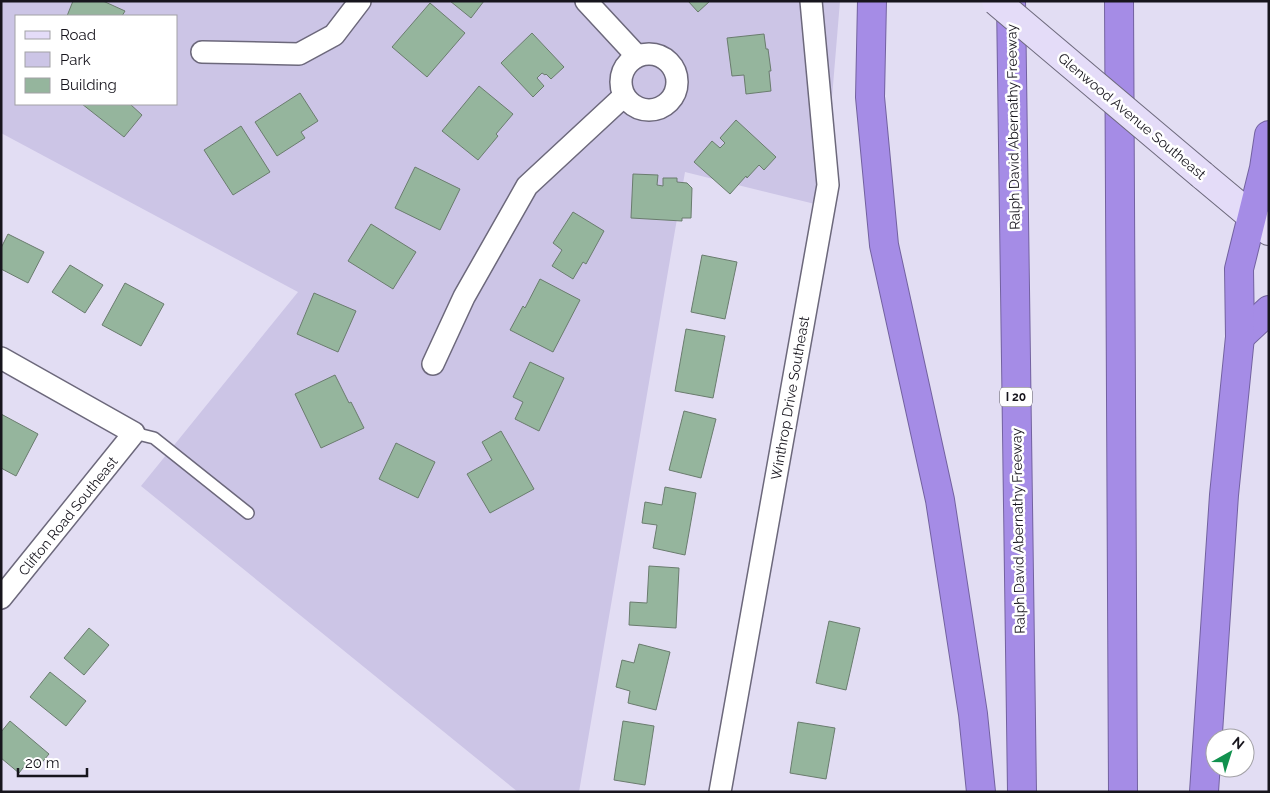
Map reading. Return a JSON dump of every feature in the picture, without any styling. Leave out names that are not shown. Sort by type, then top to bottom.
[{"type":"highway","points":[[872,1],[870,97],[884,245],[940,500],[972,714],[981,792]]},
{"type":"highway","name":"Ralph David Abernathy Freeway","points":[[1011,1],[1022,792]]},
{"type":"highway","points":[[1120,1],[1123,792]]},
{"type":"highway","points":[[1204,792],[1224,495],[1240,337],[1239,268],[1260,224],[1264,168],[1269,135]]},
{"type":"highway","points":[[1240,337],[1269,310]]},
{"type":"main road","name":"Glenwood Avenue Southeast","points":[[996,1],[1260,224]]},
{"type":"street","points":[[202,52],[299,54],[334,34],[360,1]]},
{"type":"street","points":[[586,1],[637,56]]},
{"type":"street","name":"Winthrop Drive Southeast","points":[[720,792],[828,185],[811,1]]},
{"type":"street","points":[[655,54],[664,58],[676,72],[677,91],[665,106],[657,110],[647,111],[638,109],[630,104],[624,96],[620,78],[623,69],[629,61],[637,56],[655,54]]},
{"type":"street","points":[[433,364],[464,297],[527,186],[624,96]]},
{"type":"street","points":[[1,358],[134,433]]},
{"type":"street","name":"Clifton Road Southeast","points":[[1,598],[134,433]]},
{"type":"lane","points":[[134,433],[154,438],[160,442],[248,513]]},
{"type":"green space","points":[[1,1],[840,1],[823,206],[685,172],[579,792],[518,792],[141,486],[298,292],[1,133]]},
{"type":"building","points":[[73,1],[103,1],[125,11],[123,15],[67,15]]},
{"type":"building","points":[[450,1],[484,1],[471,18]]},
{"type":"building","points":[[688,1],[710,1],[698,12]]},
{"type":"building","points":[[430,3],[465,33],[427,77],[392,47]]},
{"type":"building","points":[[532,33],[564,67],[551,79],[542,73],[537,78],[544,86],[533,97],[501,63]]},
{"type":"building","points":[[764,34],[771,71],[769,71],[771,91],[746,94],[744,75],[732,76],[727,38]]},
{"type":"building","points":[[479,86],[513,114],[478,160],[442,131]]},
{"type":"building","points":[[300,93],[318,121],[301,132],[305,138],[277,156],[255,122]]},
{"type":"building","points":[[83,105],[131,105],[142,115],[124,137]]},
{"type":"building","points":[[736,120],[776,157],[764,170],[759,165],[730,194],[694,162],[712,141],[720,148],[725,143],[720,138]]},
{"type":"building","points":[[241,126],[270,172],[233,195],[204,150]]},
{"type":"building","points":[[415,167],[460,189],[440,230],[395,208]]},
{"type":"building","points":[[633,174],[658,175],[657,185],[663,186],[663,178],[677,178],[677,182],[687,183],[692,188],[691,218],[682,218],[682,221],[631,218]]},
{"type":"building","points":[[573,212],[604,231],[586,264],[583,262],[573,279],[552,266],[562,250],[553,243]]},
{"type":"building","points":[[371,224],[416,252],[393,289],[348,261]]},
{"type":"building","points":[[8,234],[44,252],[28,283],[1,269],[1,248]]},
{"type":"building","points":[[702,255],[737,262],[725,319],[691,312]]},
{"type":"building","points":[[70,265],[103,285],[85,313],[52,292]]},
{"type":"building","points":[[540,279],[580,300],[553,352],[510,330],[523,306],[525,308]]},
{"type":"building","points":[[125,283],[164,304],[141,346],[102,325]]},
{"type":"building","points":[[314,293],[356,311],[338,352],[297,334]]},
{"type":"building","points":[[686,329],[725,336],[713,398],[675,391]]},
{"type":"building","points":[[530,362],[564,378],[539,431],[515,419],[523,402],[513,397]]},
{"type":"building","points":[[335,375],[364,428],[321,448],[295,394]]},
{"type":"building","points":[[684,411],[716,419],[701,478],[669,470]]},
{"type":"building","points":[[1,414],[38,434],[16,476],[1,468]]},
{"type":"building","points":[[501,431],[534,489],[490,513],[467,474],[492,460],[482,442]]},
{"type":"building","points":[[396,443],[435,462],[418,498],[379,479]]},
{"type":"building","points":[[665,487],[696,493],[685,555],[653,548],[657,525],[642,523],[645,502],[662,505]]},
{"type":"building","points":[[649,566],[679,568],[676,628],[629,625],[630,602],[647,603]]},
{"type":"building","points":[[829,621],[860,628],[846,690],[816,683]]},
{"type":"building","points":[[89,628],[109,645],[84,675],[64,658]]},
{"type":"building","points":[[639,644],[670,652],[656,710],[628,703],[630,691],[616,687],[622,660],[634,663]]},
{"type":"building","points":[[50,672],[86,701],[66,726],[30,697]]},
{"type":"building","points":[[10,721],[49,754],[39,766],[30,759],[19,773],[1,758],[1,732]]},
{"type":"building","points":[[623,721],[654,726],[645,785],[614,780]]},
{"type":"building","points":[[798,722],[835,728],[826,779],[790,773]]}]
